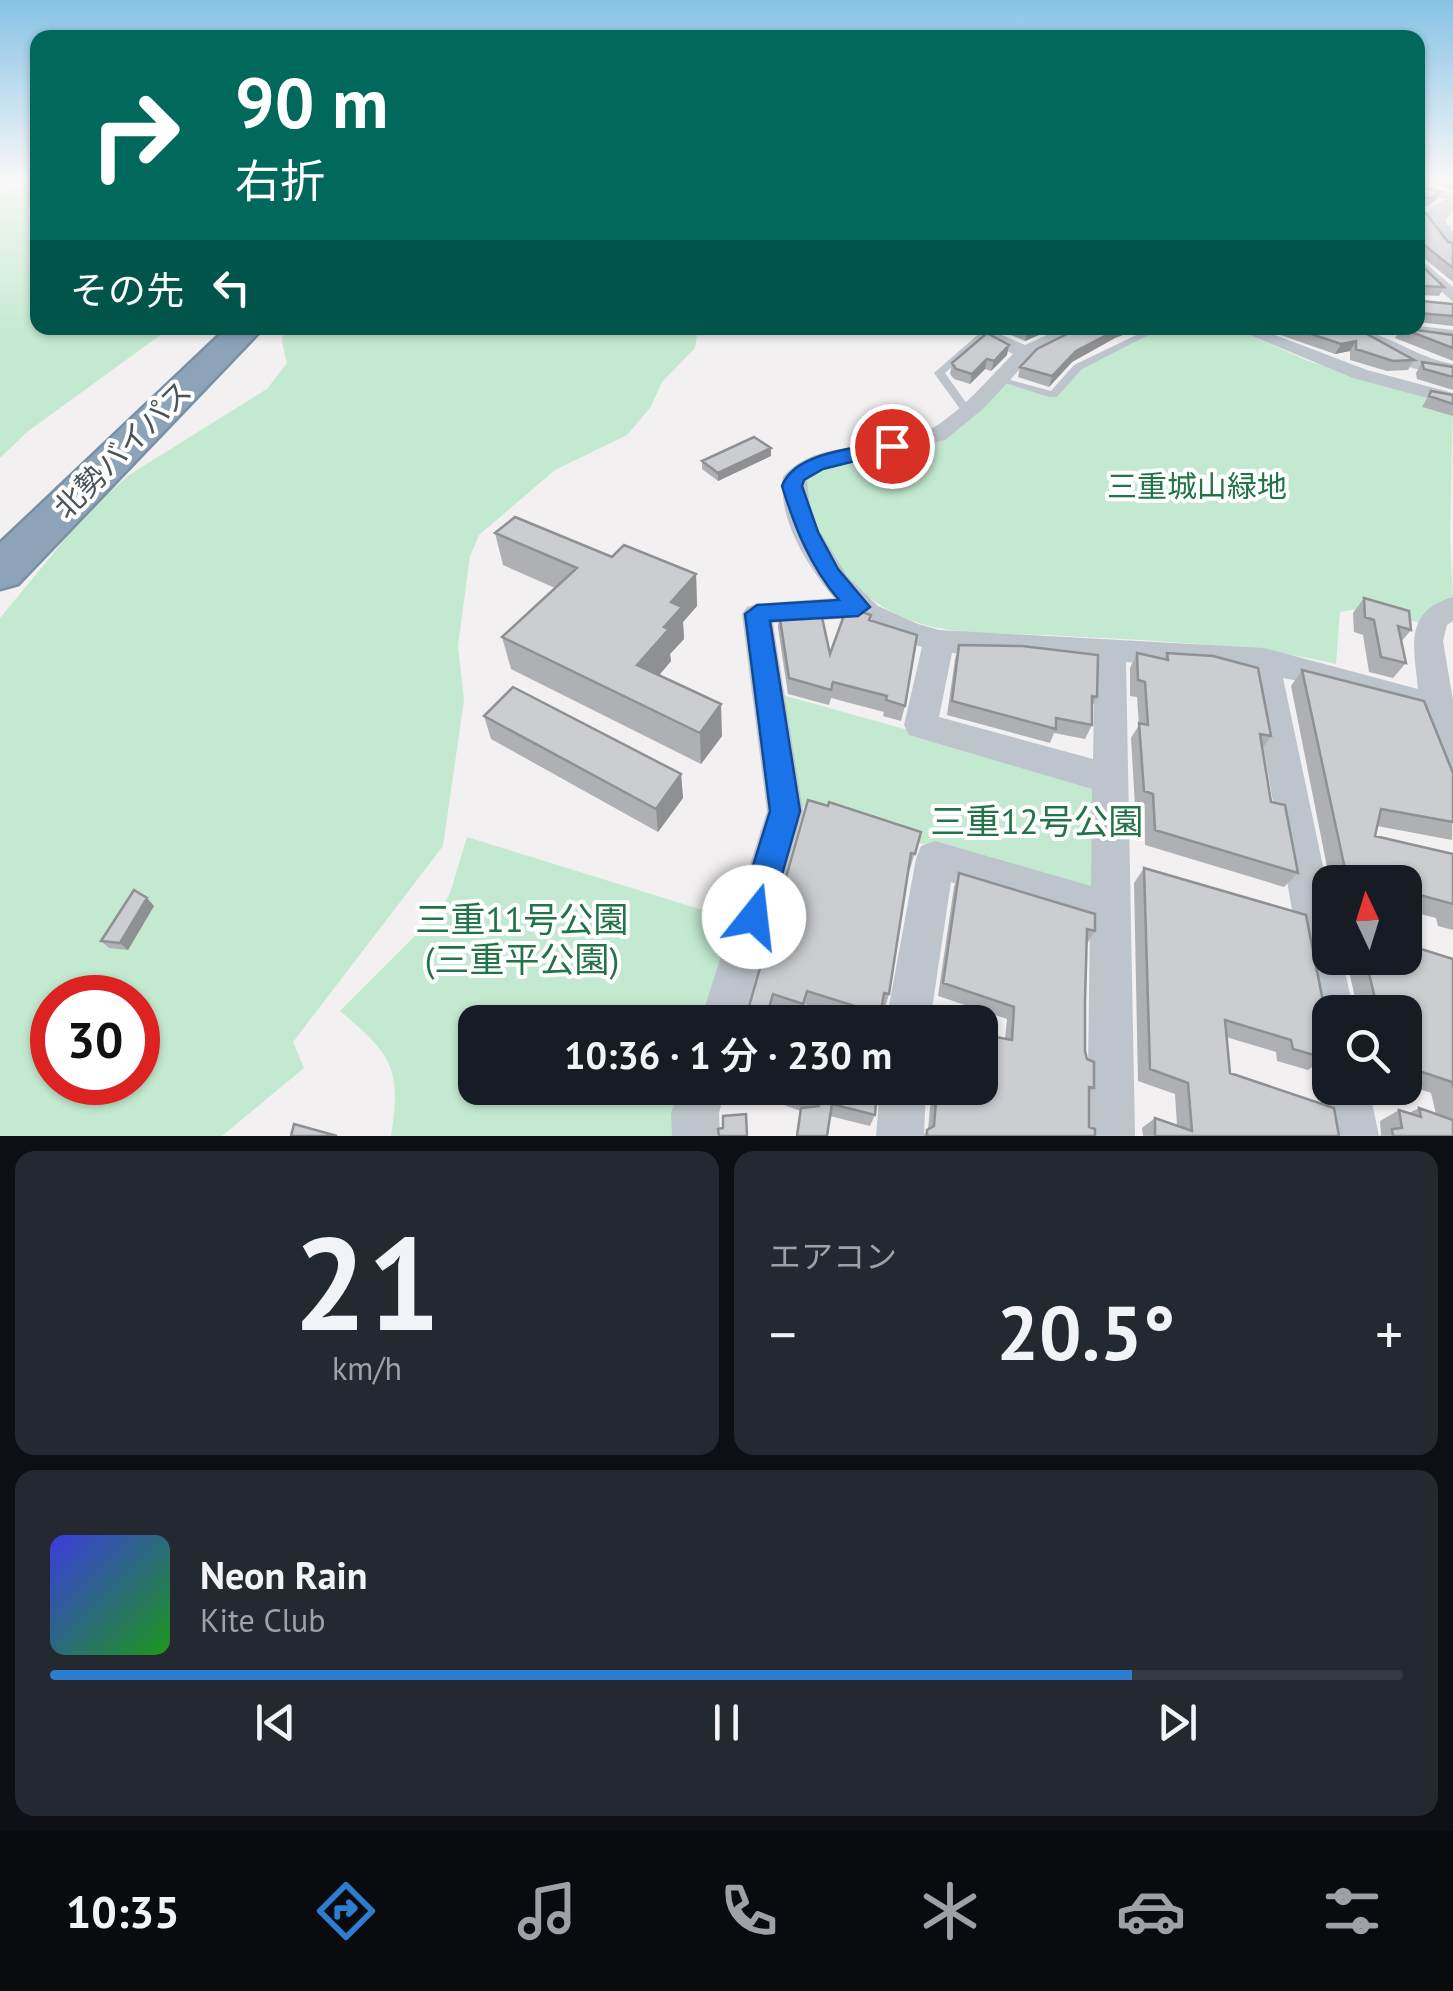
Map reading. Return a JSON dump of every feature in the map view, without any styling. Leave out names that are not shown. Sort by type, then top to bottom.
[{"type":"highway","name":"北勢バイパス","points":[[0,572],[239,335]]},
{"type":"street","points":[[1435,278],[1453,296]]},
{"type":"street","points":[[1425,332],[1453,336]]},
{"type":"street","points":[[995,335],[1025,352]]},
{"type":"street","points":[[1062,335],[1025,352],[967,412],[937,434],[816,464],[795,476],[792,486],[807,532],[829,574],[858,607],[902,630],[939,640],[1218,654],[1264,660],[1336,676],[1438,708]]},
{"type":"street","points":[[1260,335],[1360,374],[1453,400]]},
{"type":"street","points":[[1364,335],[1419,364],[1453,370]]},
{"type":"street","points":[[1453,606],[1434,619],[1428,640],[1453,777]]},
{"type":"street","points":[[727,1005],[785,811],[757,614],[858,607]]},
{"type":"street","points":[[939,640],[921,725],[1111,779]]},
{"type":"street","points":[[1110,651],[1112,1136]]},
{"type":"street","points":[[1264,660],[1329,995]]},
{"type":"street","points":[[911,1005],[935,858],[1111,912]]},
{"type":"street","points":[[696,1136],[698,1105]]},
{"type":"street","points":[[900,1136],[901,1105]]},
{"type":"street","points":[[1349,1105],[1355,1136]]},
{"type":"lane","points":[[967,412],[940,372],[979,335]]},
{"type":"lane","points":[[1000,380],[1054,394],[1078,367],[1142,335]]},
{"type":"green space","points":[[0,232],[30,232],[30,335],[160,335],[27,432],[0,458]]},
{"type":"green space","points":[[283,335],[697,335],[695,348],[662,382],[650,408],[627,435],[555,470],[479,535],[470,556],[458,646],[464,700],[443,846],[293,1042],[304,1068],[222,1136],[0,1136],[0,618],[88,511],[129,475],[267,389],[287,363]]},
{"type":"green space","name":"三重城山緑地","points":[[1148,335],[1250,335],[1308,361],[1453,404],[1453,597],[1420,623],[1363,608],[1340,612],[1336,664],[1192,644],[943,629],[889,610],[870,598],[838,566],[816,527],[802,483],[818,470],[927,443],[1006,383],[1055,397],[1082,367]]},
{"type":"green space","name":"三重12号公園","points":[[779,694],[1087,780],[1097,791],[1098,886],[1083,893],[796,805]]},
{"type":"green space","name":"三重11号公園 (三重平公園)","points":[[467,837],[735,920],[711,1005],[458,1005],[458,1105],[682,1105],[680,1136],[391,1136],[395,1093],[389,1064],[371,1039],[340,1011],[440,911],[450,893]]},
{"type":"building","points":[[1425,232],[1440,232],[1453,243],[1453,268],[1425,246]]},
{"type":"building","points":[[1425,269],[1444,287],[1425,286]]},
{"type":"building","points":[[1425,301],[1453,304],[1453,316],[1425,314]]},
{"type":"building","points":[[1425,331],[1453,335],[1453,348],[1419,335],[1425,335]]},
{"type":"building","points":[[985,335],[1009,345],[994,361],[987,359],[972,374],[956,369],[952,363]]},
{"type":"building","points":[[1065,335],[1107,335],[1076,351],[1052,376],[1020,367],[1037,349]]},
{"type":"building","points":[[1314,335],[1369,335],[1414,360],[1393,361],[1356,349],[1356,341],[1341,344]]},
{"type":"building","points":[[1422,362],[1453,367],[1453,377],[1424,369]]},
{"type":"building","points":[[1431,391],[1453,395],[1453,404],[1429,396]]},
{"type":"building","points":[[754,437],[771,448],[718,473],[702,461]]},
{"type":"building","points":[[515,517],[612,557],[624,545],[696,574],[671,602],[682,607],[664,627],[669,629],[637,665],[721,704],[700,733],[502,637],[577,568],[495,533]]},
{"type":"building","points":[[1364,598],[1409,611],[1411,630],[1398,626],[1406,663],[1381,657],[1374,620],[1365,617]]},
{"type":"building","points":[[847,607],[871,615],[869,620],[917,635],[905,706],[886,700],[887,696],[833,682],[831,690],[789,678],[779,612],[820,608],[830,654]]},
{"type":"building","points":[[959,645],[1022,646],[1098,655],[1092,725],[1056,718],[1056,729],[952,701]]},
{"type":"building","points":[[1137,653],[1168,660],[1167,653],[1213,656],[1258,668],[1271,736],[1260,734],[1271,802],[1285,805],[1298,873],[1155,830],[1153,794],[1144,791],[1139,723],[1148,725],[1145,682],[1138,680]]},
{"type":"building","points":[[1302,670],[1424,701],[1453,773],[1453,822],[1381,809],[1375,836],[1453,854],[1453,904],[1422,896],[1422,865],[1344,865]]},
{"type":"building","points":[[513,687],[681,774],[656,809],[484,716]]},
{"type":"building","points":[[808,800],[828,806],[829,802],[921,832],[915,854],[911,853],[889,994],[884,993],[882,1005],[852,1005],[807,991],[803,1004],[773,994],[770,1005],[749,1005]]},
{"type":"building","points":[[1144,868],[1306,915],[1312,975],[1318,975],[1322,995],[1312,995],[1312,1055],[1293,1049],[1291,1040],[1225,1020],[1230,1073],[1312,1101],[1312,1105],[1334,1108],[1339,1136],[1155,1136],[1155,1118],[1192,1131],[1188,1083],[1150,1069]]},
{"type":"building","points":[[959,873],[1095,914],[1095,931],[1087,929],[1085,1051],[1087,1059],[1094,1062],[1094,1088],[1089,1087],[1089,1127],[1095,1129],[1095,1136],[927,1136],[927,1130],[934,1126],[936,1105],[998,1105],[998,1037],[1012,1040],[1014,1007],[943,983]]},
{"type":"building","points":[[134,890],[147,898],[120,943],[101,941]]},
{"type":"building","points":[[1422,949],[1453,959],[1453,1087],[1452,1082],[1422,1072],[1422,995],[1374,995],[1369,975],[1422,975]]},
{"type":"building","points":[[817,1105],[832,1105],[827,1136],[797,1136],[801,1108],[820,1106]]},
{"type":"building","points":[[836,1105],[876,1105],[875,1115]]},
{"type":"building","points":[[1419,1108],[1453,1120],[1453,1136],[1393,1136],[1392,1129],[1402,1128],[1399,1110],[1421,1117]]},
{"type":"building","points":[[746,1114],[747,1136],[719,1136],[723,1116]]},
{"type":"building","points":[[294,1124],[337,1136],[291,1136]]},
{"type":"route","points":[[754,917],[785,811],[757,614],[858,607],[829,574],[807,532],[792,486],[795,476],[816,464],[892,446]]}]
